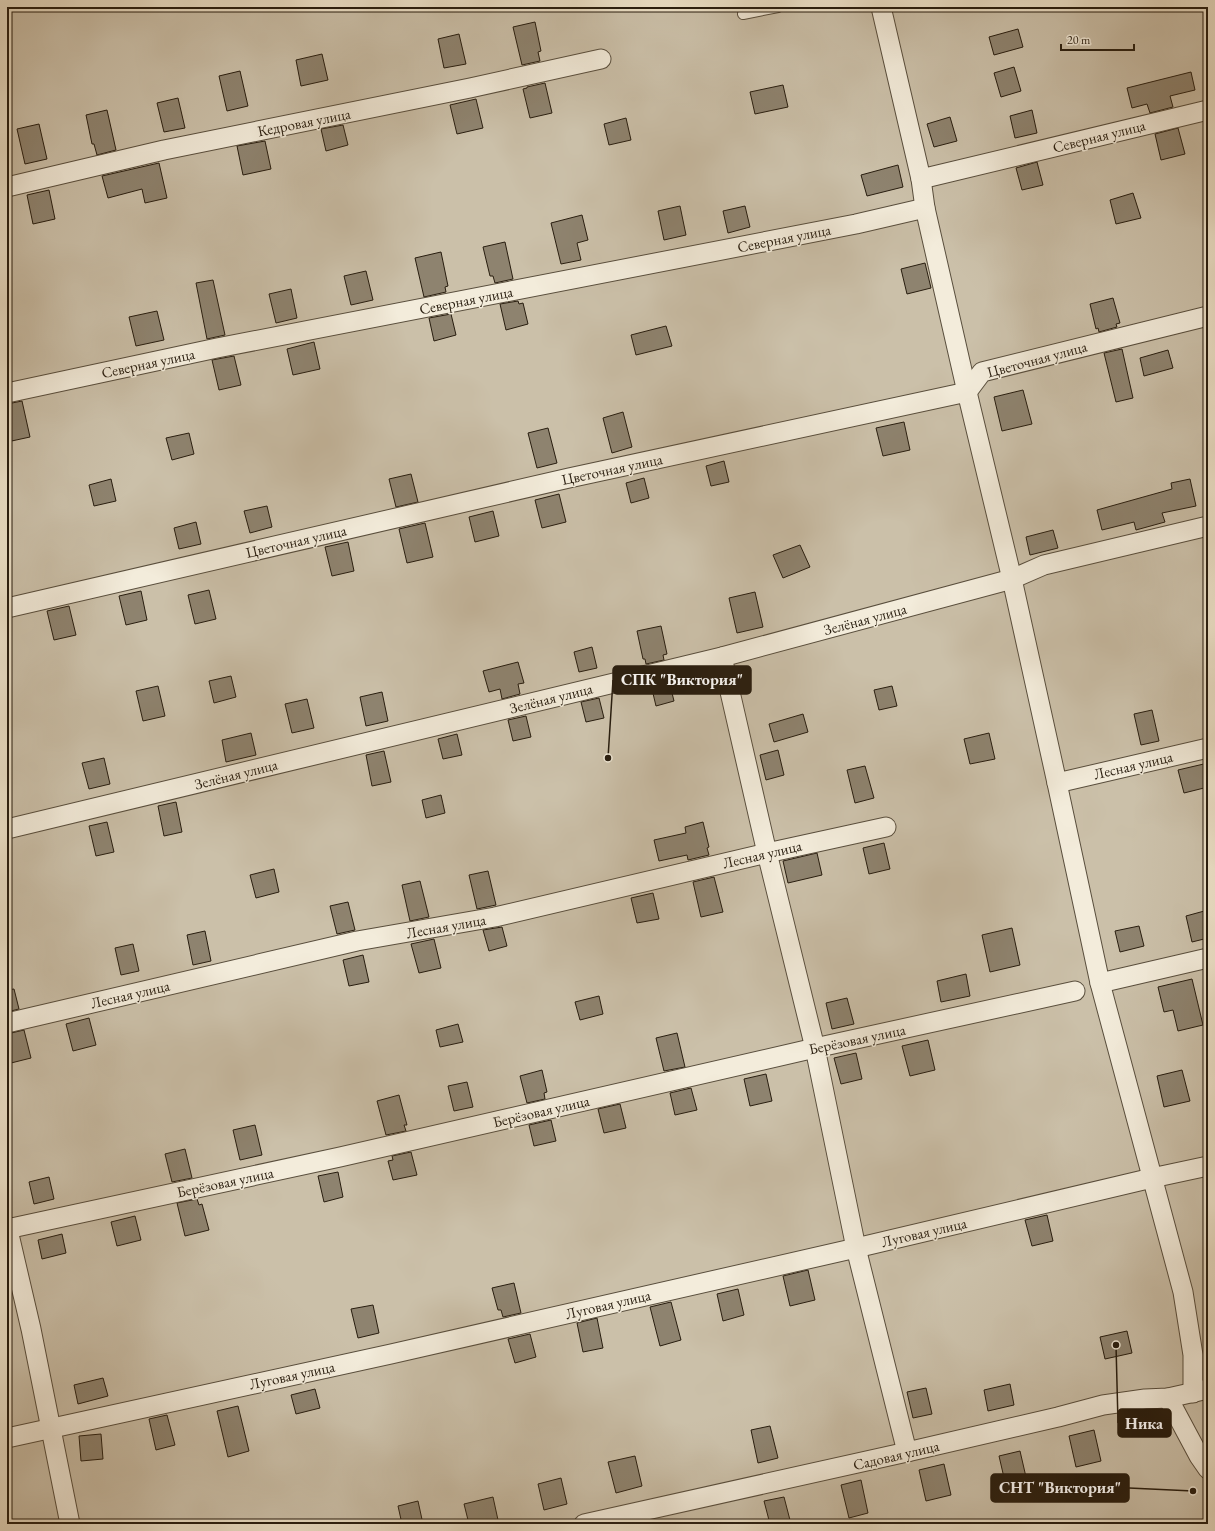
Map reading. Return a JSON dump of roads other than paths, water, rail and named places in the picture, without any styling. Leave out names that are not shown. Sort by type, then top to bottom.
[{"type":"street","points":[[881,7],[921,179],[925,208],[967,392],[1012,579],[1100,983],[1183,1292],[1200,1391]]},
{"type":"street","name":"Кедровая улица","points":[[7,186],[164,150],[470,88],[601,59]]},
{"type":"street","name":"Северная улица","points":[[921,179],[1208,110]]},
{"type":"street","name":"Северная улица","points":[[7,393],[217,348],[856,224],[925,208]]},
{"type":"street","name":"Цветочная улица","points":[[7,608],[569,478],[967,392],[982,372],[1208,316]]},
{"type":"street","name":"Зелёная улица","points":[[7,829],[722,657],[1012,579],[1044,565],[1208,526]]},
{"type":"street","points":[[722,657],[767,853],[815,1048],[856,1248],[907,1452]]},
{"type":"street","name":"Лесная улица","points":[[1057,783],[1208,748]]},
{"type":"street","name":"Лесная улица","points":[[7,1023],[357,941],[495,917],[767,853],[886,827]]},
{"type":"street","points":[[1100,983],[1208,958]]},
{"type":"street","name":"Берёзовая улица","points":[[7,1228],[340,1157],[815,1048],[1076,991]]},
{"type":"street","name":"Луговая улица","points":[[7,1438],[398,1352],[1208,1166]]},
{"type":"street","points":[[7,1228],[31,1329],[70,1524]]},
{"type":"street","name":"Садовая улица","points":[[584,1524],[907,1452],[1103,1405],[1145,1398],[1168,1398],[1200,1391]]},
{"type":"street","points":[[1168,1398],[1198,1456],[1208,1470]]},
{"type":"lane","points":[[743,14],[778,7]]},
{"type":"place","name":"СПК \"Виктория\"","points":[[608,758]]},
{"type":"place","name":"Ника","points":[[1116,1345]]},
{"type":"place","name":"СНТ \"Виктория\"","points":[[1193,1491]]}]
